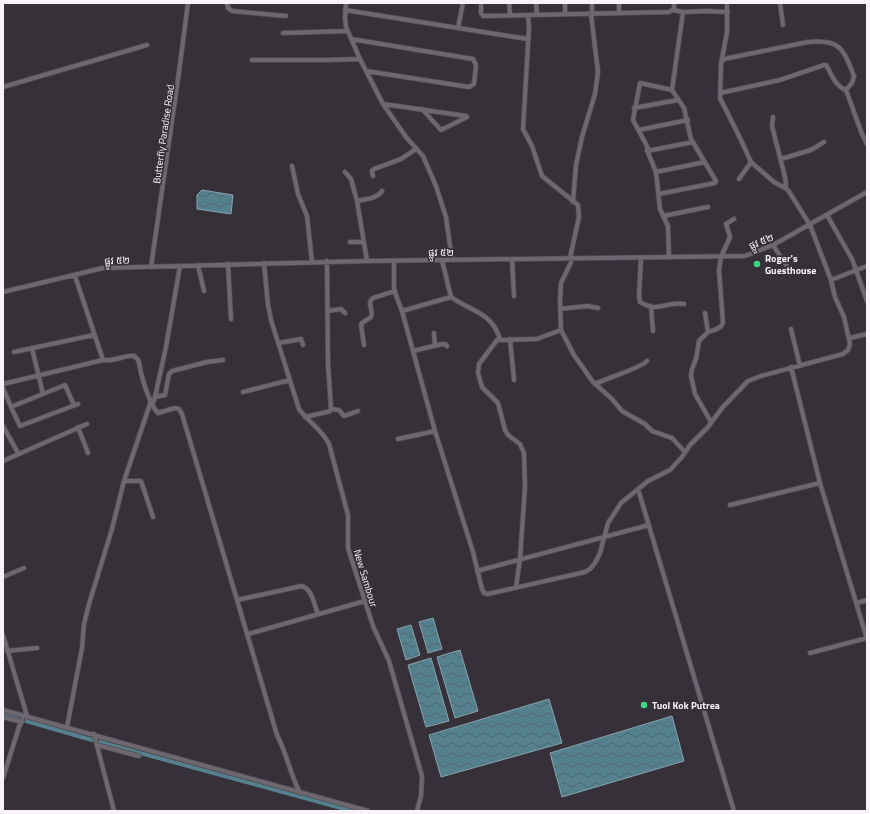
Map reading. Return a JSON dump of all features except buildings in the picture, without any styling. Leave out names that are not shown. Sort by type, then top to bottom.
[{"type":"street","name":"Butterfly Paradise Road","points":[[151,267],[188,3]]},
{"type":"street","points":[[227,3],[228,8],[232,11],[286,16]]},
{"type":"street","points":[[346,3],[345,18],[347,31],[360,59],[383,104],[406,137],[423,156],[436,186],[446,217],[452,260]]},
{"type":"street","points":[[458,28],[463,3]]},
{"type":"street","points":[[481,3],[481,13],[483,16],[669,12],[673,10],[682,12],[728,12]]},
{"type":"street","points":[[509,3],[510,15]]},
{"type":"street","points":[[536,3],[537,15]]},
{"type":"street","points":[[564,3],[565,14]]},
{"type":"street","points":[[574,202],[576,165],[582,137],[595,94],[598,72],[592,3]]},
{"type":"street","points":[[619,3],[619,13]]},
{"type":"street","points":[[673,10],[674,3]]},
{"type":"street","points":[[394,261],[393,282],[395,291],[402,311],[435,431],[484,593],[488,594],[585,572],[590,569],[597,558],[605,538],[608,523],[614,511],[621,503],[648,481],[670,470],[690,445],[708,427],[722,408],[748,381],[791,367],[800,366],[846,352],[850,347],[850,338],[844,318],[835,297],[831,280],[810,225],[788,190],[774,182],[751,162],[721,102],[720,93],[722,61],[727,32],[727,3]]},
{"type":"street","points":[[780,3],[783,25]]},
{"type":"street","points":[[345,10],[528,39]]},
{"type":"street","points":[[658,194],[715,183],[716,181],[693,142],[684,108],[672,90],[682,12]]},
{"type":"street","points":[[528,15],[523,129],[532,146],[542,176],[578,205],[579,217],[572,258],[561,283],[561,330],[574,355],[595,384],[612,399],[622,411],[645,424],[652,431],[672,438],[685,452]]},
{"type":"street","points":[[283,33],[347,31]]},
{"type":"street","points":[[351,39],[473,59],[476,65],[474,84],[469,86],[366,71]]},
{"type":"street","points":[[722,61],[808,42],[822,41],[831,43],[840,47],[854,76],[852,83],[846,90]]},
{"type":"street","points":[[3,87],[147,45]]},
{"type":"street","points":[[252,60],[360,59]]},
{"type":"street","points":[[720,93],[780,80],[826,65],[838,86],[846,90],[867,144]]},
{"type":"street","points":[[669,257],[668,226],[660,209],[656,172],[647,151],[647,146],[633,120],[634,108],[640,83],[672,90]]},
{"type":"street","points":[[634,108],[678,100]]},
{"type":"street","points":[[383,104],[422,109],[467,117],[441,130],[422,109]]},
{"type":"street","points":[[773,116],[772,126],[786,184],[784,188]]},
{"type":"street","points":[[639,130],[688,120]]},
{"type":"street","points":[[647,151],[693,142]]},
{"type":"street","points":[[781,159],[811,150],[824,142]]},
{"type":"street","points":[[372,176],[372,171],[374,169],[401,159],[416,148]]},
{"type":"street","points":[[656,172],[705,162]]},
{"type":"street","points":[[739,179],[751,162]]},
{"type":"street","points":[[292,166],[298,194],[307,220],[312,262]]},
{"type":"street","points":[[345,172],[351,180],[357,201],[367,260]]},
{"type":"street","points":[[357,201],[380,195],[382,191]]},
{"type":"street","name":"ផ្លូវ ៥២","points":[[3,292],[75,276],[102,268],[367,260],[394,261],[745,256],[773,246],[867,192]]},
{"type":"street","points":[[663,216],[708,207]]},
{"type":"street","points":[[827,215],[852,259],[867,301]]},
{"type":"street","points":[[711,422],[695,394],[691,376],[699,340],[708,332],[720,328],[724,323],[719,270],[721,257],[730,237],[726,224],[734,219]]},
{"type":"street","points":[[350,242],[364,242]]},
{"type":"street","points":[[773,246],[788,268]]},
{"type":"street","points":[[641,258],[639,301],[642,304],[658,308],[676,302],[684,304]]},
{"type":"street","points":[[512,259],[514,296]]},
{"type":"street","points":[[442,260],[451,297]]},
{"type":"street","points":[[305,417],[330,411],[331,408],[328,370],[326,261]]},
{"type":"street","name":"New Sambour","points":[[264,263],[271,320],[299,409],[305,417],[324,434],[329,444],[348,514],[348,548],[373,626],[389,661],[422,776],[421,796],[417,811]]},
{"type":"street","points":[[228,264],[231,319]]},
{"type":"street","points":[[198,265],[204,292]]},
{"type":"street","points":[[67,727],[82,648],[84,624],[88,604],[112,529],[124,482],[151,403],[155,397],[166,347],[180,266]]},
{"type":"street","points":[[831,280],[867,266]]},
{"type":"street","points":[[75,276],[103,360]]},
{"type":"street","points":[[364,345],[361,325],[372,315],[370,300],[395,291]]},
{"type":"street","points":[[402,311],[451,297],[483,315],[497,330],[500,339]]},
{"type":"street","points":[[560,309],[587,306],[598,308]]},
{"type":"street","points":[[651,306],[653,331]]},
{"type":"street","points":[[328,312],[341,309],[346,313]]},
{"type":"street","points":[[705,313],[708,332]]},
{"type":"street","points":[[791,329],[800,366]]},
{"type":"street","points":[[516,587],[520,560],[525,486],[524,453],[520,444],[508,435],[505,430],[498,403],[482,387],[478,373],[479,364],[494,343],[500,339],[537,339],[561,330]]},
{"type":"street","points":[[434,333],[434,346]]},
{"type":"street","points":[[850,338],[867,334]]},
{"type":"street","points":[[14,352],[94,335]]},
{"type":"street","points":[[279,343],[301,339],[303,345]]},
{"type":"street","points":[[510,339],[514,380]]},
{"type":"street","points":[[413,352],[444,343],[447,346]]},
{"type":"street","points":[[32,348],[43,394]]},
{"type":"street","points":[[3,384],[103,360],[110,361],[128,356],[134,356],[138,360],[151,403],[158,413],[175,408],[179,409],[182,414],[241,616],[248,634],[254,662],[277,735],[283,746],[294,782],[300,793]]},
{"type":"street","points":[[155,397],[165,395],[169,374],[172,371],[207,362],[223,360]]},
{"type":"street","points":[[595,384],[625,371],[644,365],[647,361]]},
{"type":"street","points":[[791,367],[820,483],[866,628],[867,638],[810,653]]},
{"type":"street","points":[[243,392],[290,380]]},
{"type":"street","points":[[3,388],[11,407],[20,426],[76,404],[65,386],[11,407]]},
{"type":"street","points":[[331,408],[338,410],[344,416],[358,411]]},
{"type":"street","points":[[3,461],[18,453],[87,424]]},
{"type":"street","points":[[3,426],[18,453]]},
{"type":"street","points":[[78,427],[88,453]]},
{"type":"street","points":[[398,438],[435,431]]},
{"type":"street","points":[[124,482],[141,481],[153,517]]},
{"type":"street","points":[[730,505],[820,483]]},
{"type":"street","points":[[638,489],[734,811]]},
{"type":"street","points":[[477,570],[605,538],[648,525]]},
{"type":"street","points":[[3,576],[24,568]]},
{"type":"street","points":[[237,600],[302,586],[306,587],[310,591],[318,614]]},
{"type":"street","points":[[857,603],[867,600]]},
{"type":"street","points":[[248,634],[365,601]]},
{"type":"street","points":[[3,635],[25,716]]},
{"type":"street","points":[[8,651],[37,648]]},
{"type":"street","points":[[3,710],[94,734],[356,809],[368,811]]},
{"type":"street","points":[[3,778],[19,727],[25,716]]},
{"type":"street","points":[[3,717],[18,721],[22,720]]},
{"type":"street","points":[[94,734],[114,811]]},
{"type":"street","points":[[97,745],[139,756]]},
{"type":"water","points":[[202,190],[233,195],[231,214],[197,209],[197,195]]},
{"type":"water","points":[[433,618],[442,649],[428,653],[419,622]]},
{"type":"water","points":[[411,625],[420,655],[406,660],[397,629]]},
{"type":"water","points":[[460,650],[478,711],[455,718],[437,657]]},
{"type":"water","points":[[431,658],[449,721],[426,727],[408,665]]},
{"type":"water","points":[[549,699],[562,743],[441,777],[429,735]]},
{"type":"water","points":[[672,716],[684,761],[562,797],[550,753]]},
{"type":"waterway","points":[[3,715],[17,718]]},
{"type":"waterway","points":[[26,721],[92,740]]},
{"type":"waterway","points":[[100,742],[352,811]]},
{"type":"place","name":"Roger's Guesthouse","points":[[757,264]]},
{"type":"place","name":"Tuol Kok Putrea","points":[[644,705]]}]
